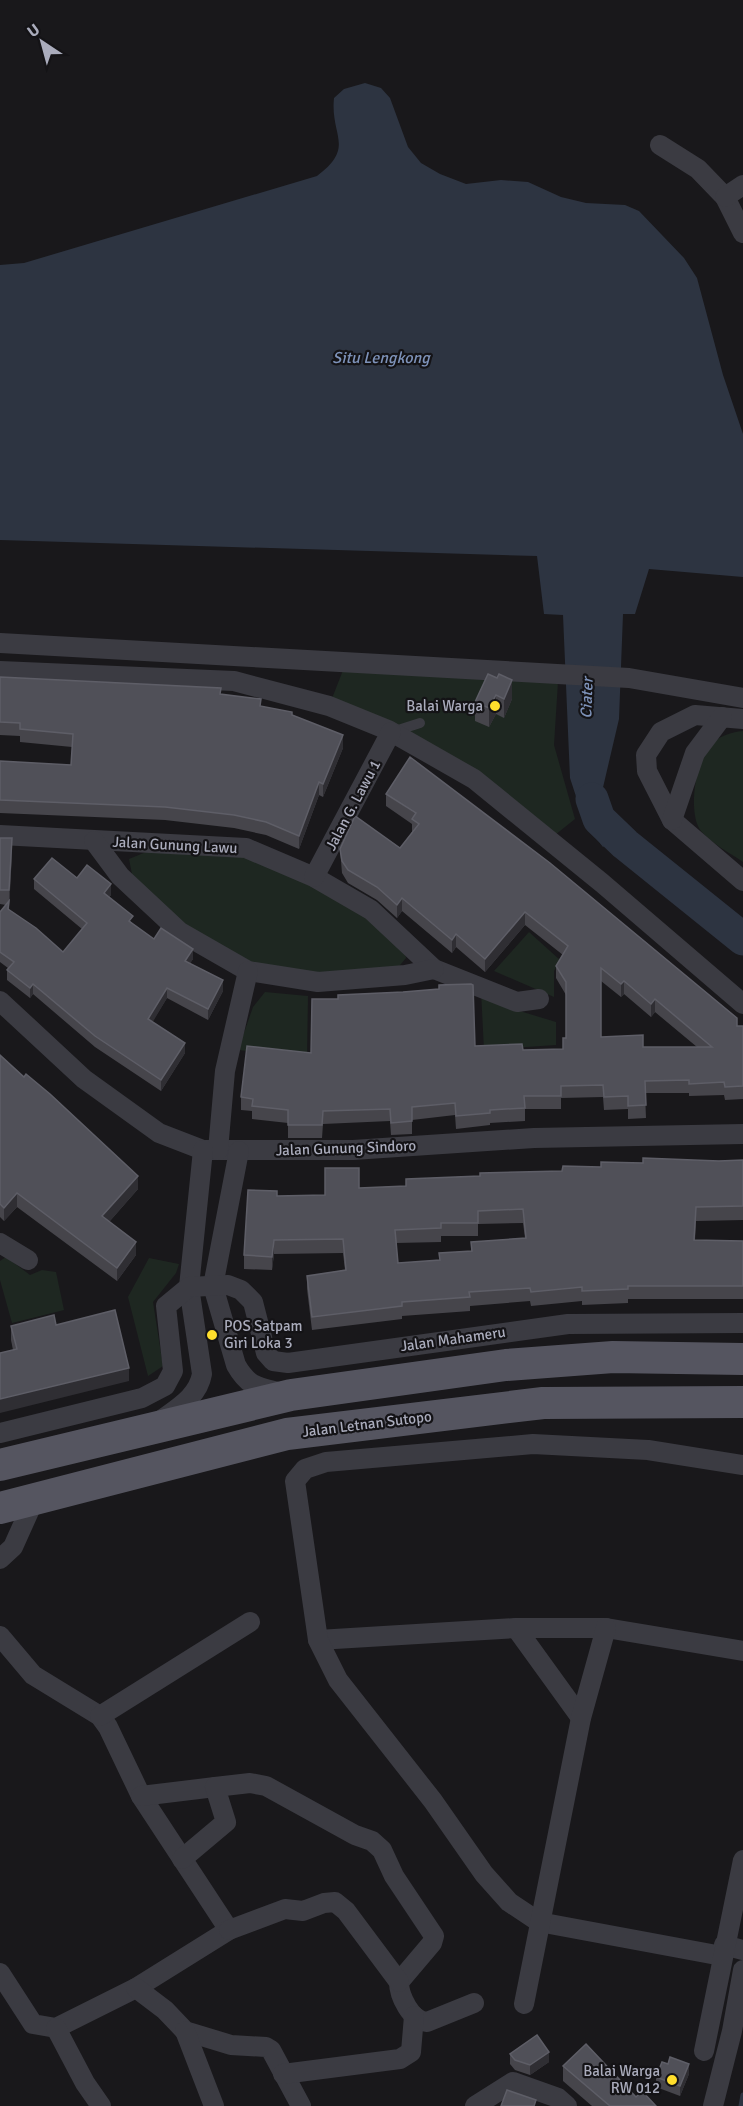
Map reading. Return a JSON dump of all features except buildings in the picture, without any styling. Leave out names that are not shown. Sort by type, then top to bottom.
[{"type":"main road","points":[[0,1465],[291,1395],[506,1365],[613,1357],[743,1359]]},
{"type":"main road","name":"Jalan Letnan Sutopo","points":[[17,1509],[287,1434],[543,1403],[743,1402]]},
{"type":"street","points":[[660,145],[698,169],[725,197],[743,233]]},
{"type":"street","points":[[725,197],[743,184]]},
{"type":"street","points":[[0,643],[629,678],[743,698]]},
{"type":"street","points":[[0,671],[234,681],[329,706],[392,732],[474,779],[602,883],[743,1004]]},
{"type":"street","points":[[743,719],[695,715],[661,732],[646,755],[647,771],[672,820],[743,881]]},
{"type":"street","points":[[672,820],[695,753],[722,717]]},
{"type":"street","name":"Jalan G. Lawu 1","points":[[314,877],[392,732]]},
{"type":"street","name":"Jalan Gunung Lawu","points":[[0,835],[246,848],[314,877],[375,913],[434,969],[517,1002],[539,999]]},
{"type":"street","name":"Jalan Gunung Lawu","points":[[94,841],[120,876],[180,932],[248,971],[318,982],[405,975],[434,969]]},
{"type":"street","points":[[150,1429],[193,1395],[200,1386],[202,1374],[189,1287],[225,1071],[248,971]]},
{"type":"street","name":"Jalan Gunung Sindoro","points":[[0,1001],[93,1086],[159,1133],[211,1150],[353,1150],[534,1138],[743,1134]]},
{"type":"street","points":[[238,1151],[213,1286],[236,1365],[242,1377],[252,1386],[291,1395]]},
{"type":"street","points":[[0,1243],[28,1260]]},
{"type":"street","name":"Jalan Mahameru","points":[[189,1287],[228,1285],[248,1296],[253,1302],[266,1353],[273,1361],[288,1363],[568,1324],[743,1323]]},
{"type":"street","points":[[0,1433],[142,1398],[165,1386],[174,1371],[166,1306],[189,1287]]},
{"type":"street","points":[[713,2106],[732,2031],[742,1973],[727,1956],[539,1922],[509,1902],[484,1875],[433,1801],[338,1680],[318,1640],[295,1480],[305,1469],[326,1462],[533,1444],[648,1450],[743,1465]]},
{"type":"street","points":[[0,1559],[13,1547],[17,1509]]},
{"type":"street","points":[[100,1716],[250,1622]]},
{"type":"street","points":[[318,1640],[516,1628],[606,1628],[743,1651]]},
{"type":"street","points":[[516,1628],[581,1718]]},
{"type":"street","points":[[524,2004],[581,1718],[606,1628]]},
{"type":"street","points":[[0,1636],[33,1675],[100,1716],[108,1727],[141,1796],[229,1930]]},
{"type":"street","points":[[141,1796],[250,1783],[266,1786],[355,1835],[372,1840],[382,1850],[394,1876],[434,1936],[432,1943],[399,1982]]},
{"type":"street","points":[[182,1859],[226,1822],[215,1787]]},
{"type":"street","points":[[704,2051],[727,1956],[743,1860]]},
{"type":"street","points":[[0,1972],[33,2024],[56,2028],[136,1988],[229,1930],[285,1909],[303,1911],[324,1903],[335,1902],[346,1911],[399,1982],[399,1989],[414,2016],[411,2052],[400,2059],[283,2074]]},
{"type":"street","points":[[136,1988],[165,2010],[185,2031],[214,2106]]},
{"type":"street","points":[[414,2016],[427,2022],[474,2003]]},
{"type":"street","points":[[56,2028],[85,2083],[101,2106]]},
{"type":"street","points":[[185,2031],[231,2044],[266,2047],[270,2050],[301,2106]]},
{"type":"street","points":[[475,2106],[513,2082],[558,2098],[567,2106]]},
{"type":"lane","points":[[392,732],[420,723]]},
{"type":"shaded area","points":[[347,660],[558,682],[554,745],[575,819],[550,839],[388,730],[329,706]]},
{"type":"shaded area","points":[[743,731],[743,862],[715,844],[701,831],[697,823],[694,800],[700,764],[709,746],[716,740],[734,732]]},
{"type":"shaded area","points":[[246,848],[314,877],[404,947],[406,958],[396,970],[372,978],[248,971],[180,932],[132,874],[129,859],[146,852]]},
{"type":"shaded area","points":[[529,932],[560,960],[554,971],[554,997],[494,971]]},
{"type":"shaded area","points":[[481,991],[523,1012],[556,1022],[556,1045],[484,1050]]},
{"type":"shaded area","points":[[265,992],[308,996],[307,1058],[238,1050],[253,1007]]},
{"type":"shaded area","points":[[6,1257],[30,1275],[42,1270],[56,1272],[64,1310],[12,1323],[0,1280],[0,1261]]},
{"type":"shaded area","points":[[149,1258],[179,1264],[176,1273],[153,1302],[163,1366],[148,1376],[128,1297]]},
{"type":"water","name":"Situ Lengkong","points":[[365,83],[381,88],[390,98],[408,147],[421,163],[440,174],[466,184],[501,180],[528,182],[561,197],[586,203],[625,205],[639,211],[684,258],[697,278],[723,375],[743,434],[743,577],[649,569],[635,614],[623,614],[619,719],[601,796],[609,816],[624,828],[603,847],[585,824],[570,778],[563,615],[544,614],[537,556],[0,540],[0,265],[24,263],[317,176],[336,157],[338,149],[334,98],[344,89]]},
{"type":"waterway","name":"Ciater","points":[[592,799],[599,819],[625,844],[743,939]]},
{"type":"waterway","points":[[741,2106],[743,2095]]},
{"type":"place","name":"Balai Warga","points":[[495,706]]},
{"type":"place","name":"POS Satpam Giri Loka 3","points":[[212,1335]]},
{"type":"place","name":"Balai Warga RW 012","points":[[672,2080]]}]
